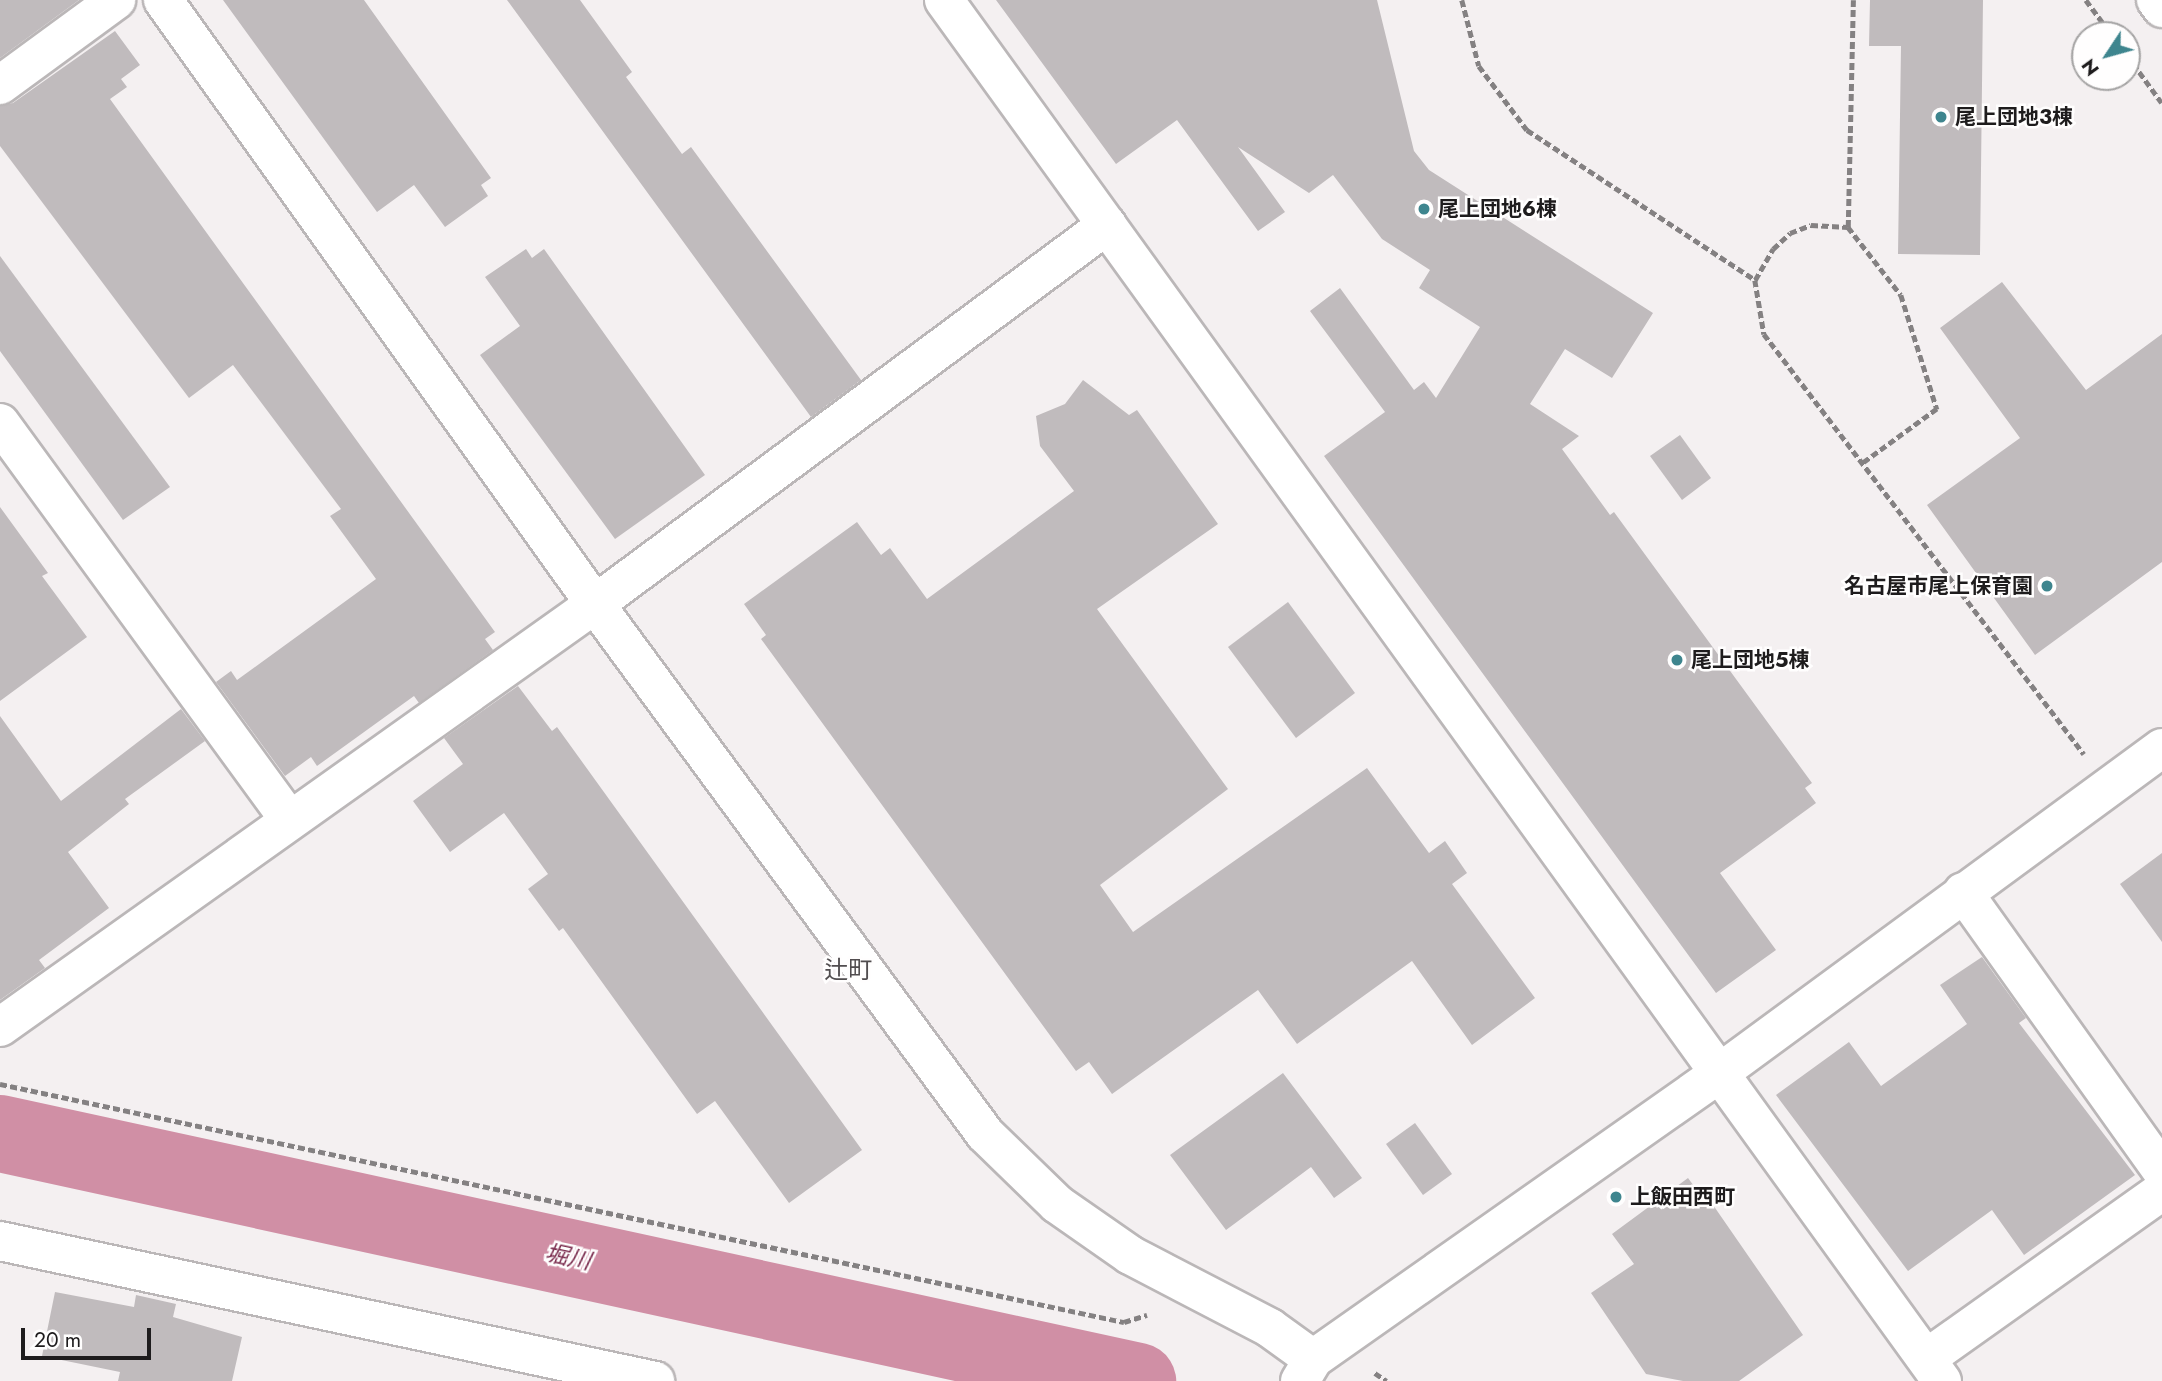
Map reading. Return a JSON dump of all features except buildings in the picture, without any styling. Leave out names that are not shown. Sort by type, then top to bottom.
[{"type":"street","points":[[0,85],[116,0]]},
{"type":"street","points":[[163,0],[596,604],[985,1134],[1057,1204],[1130,1255],[1270,1328],[1306,1370],[1717,1074],[2162,748]]},
{"type":"street","points":[[944,0],[1717,1074],[1935,1370],[2162,1191]]},
{"type":"street","points":[[2156,0],[2162,8]]},
{"type":"street","points":[[0,1027],[289,819],[596,604],[1107,225]]},
{"type":"street","points":[[0,423],[289,819]]},
{"type":"street","points":[[1963,892],[2162,1171]]},
{"type":"street","points":[[0,1241],[655,1381]]},
{"type":"path","points":[[1462,0],[1479,66],[1527,130],[1755,280]]},
{"type":"path","points":[[1853,0],[1848,227],[1901,295],[1937,409],[1863,463]]},
{"type":"path","points":[[2086,0],[2102,21]]},
{"type":"path","points":[[2141,74],[2162,103]]},
{"type":"path","points":[[1848,227],[1811,225],[1790,233],[1773,248],[1755,280],[1763,334],[2085,754]]},
{"type":"path","points":[[0,1084],[1125,1322],[1147,1315]]},
{"type":"path","points":[[1375,1373],[1387,1381]]},
{"type":"waterway","name":"堀川","points":[[0,1133],[1137,1381]]},
{"type":"place","name":"尾上団地3棟","points":[[1941,117]]},
{"type":"place","name":"尾上団地6棟","points":[[1424,209]]},
{"type":"place","name":"名古屋市尾上保育園","points":[[2047,586]]},
{"type":"place","name":"尾上団地5棟","points":[[1677,660]]},
{"type":"place","name":"上飯田西町","points":[[1616,1197]]},
{"type":"district","name":"辻町","points":[[848,970]]}]
